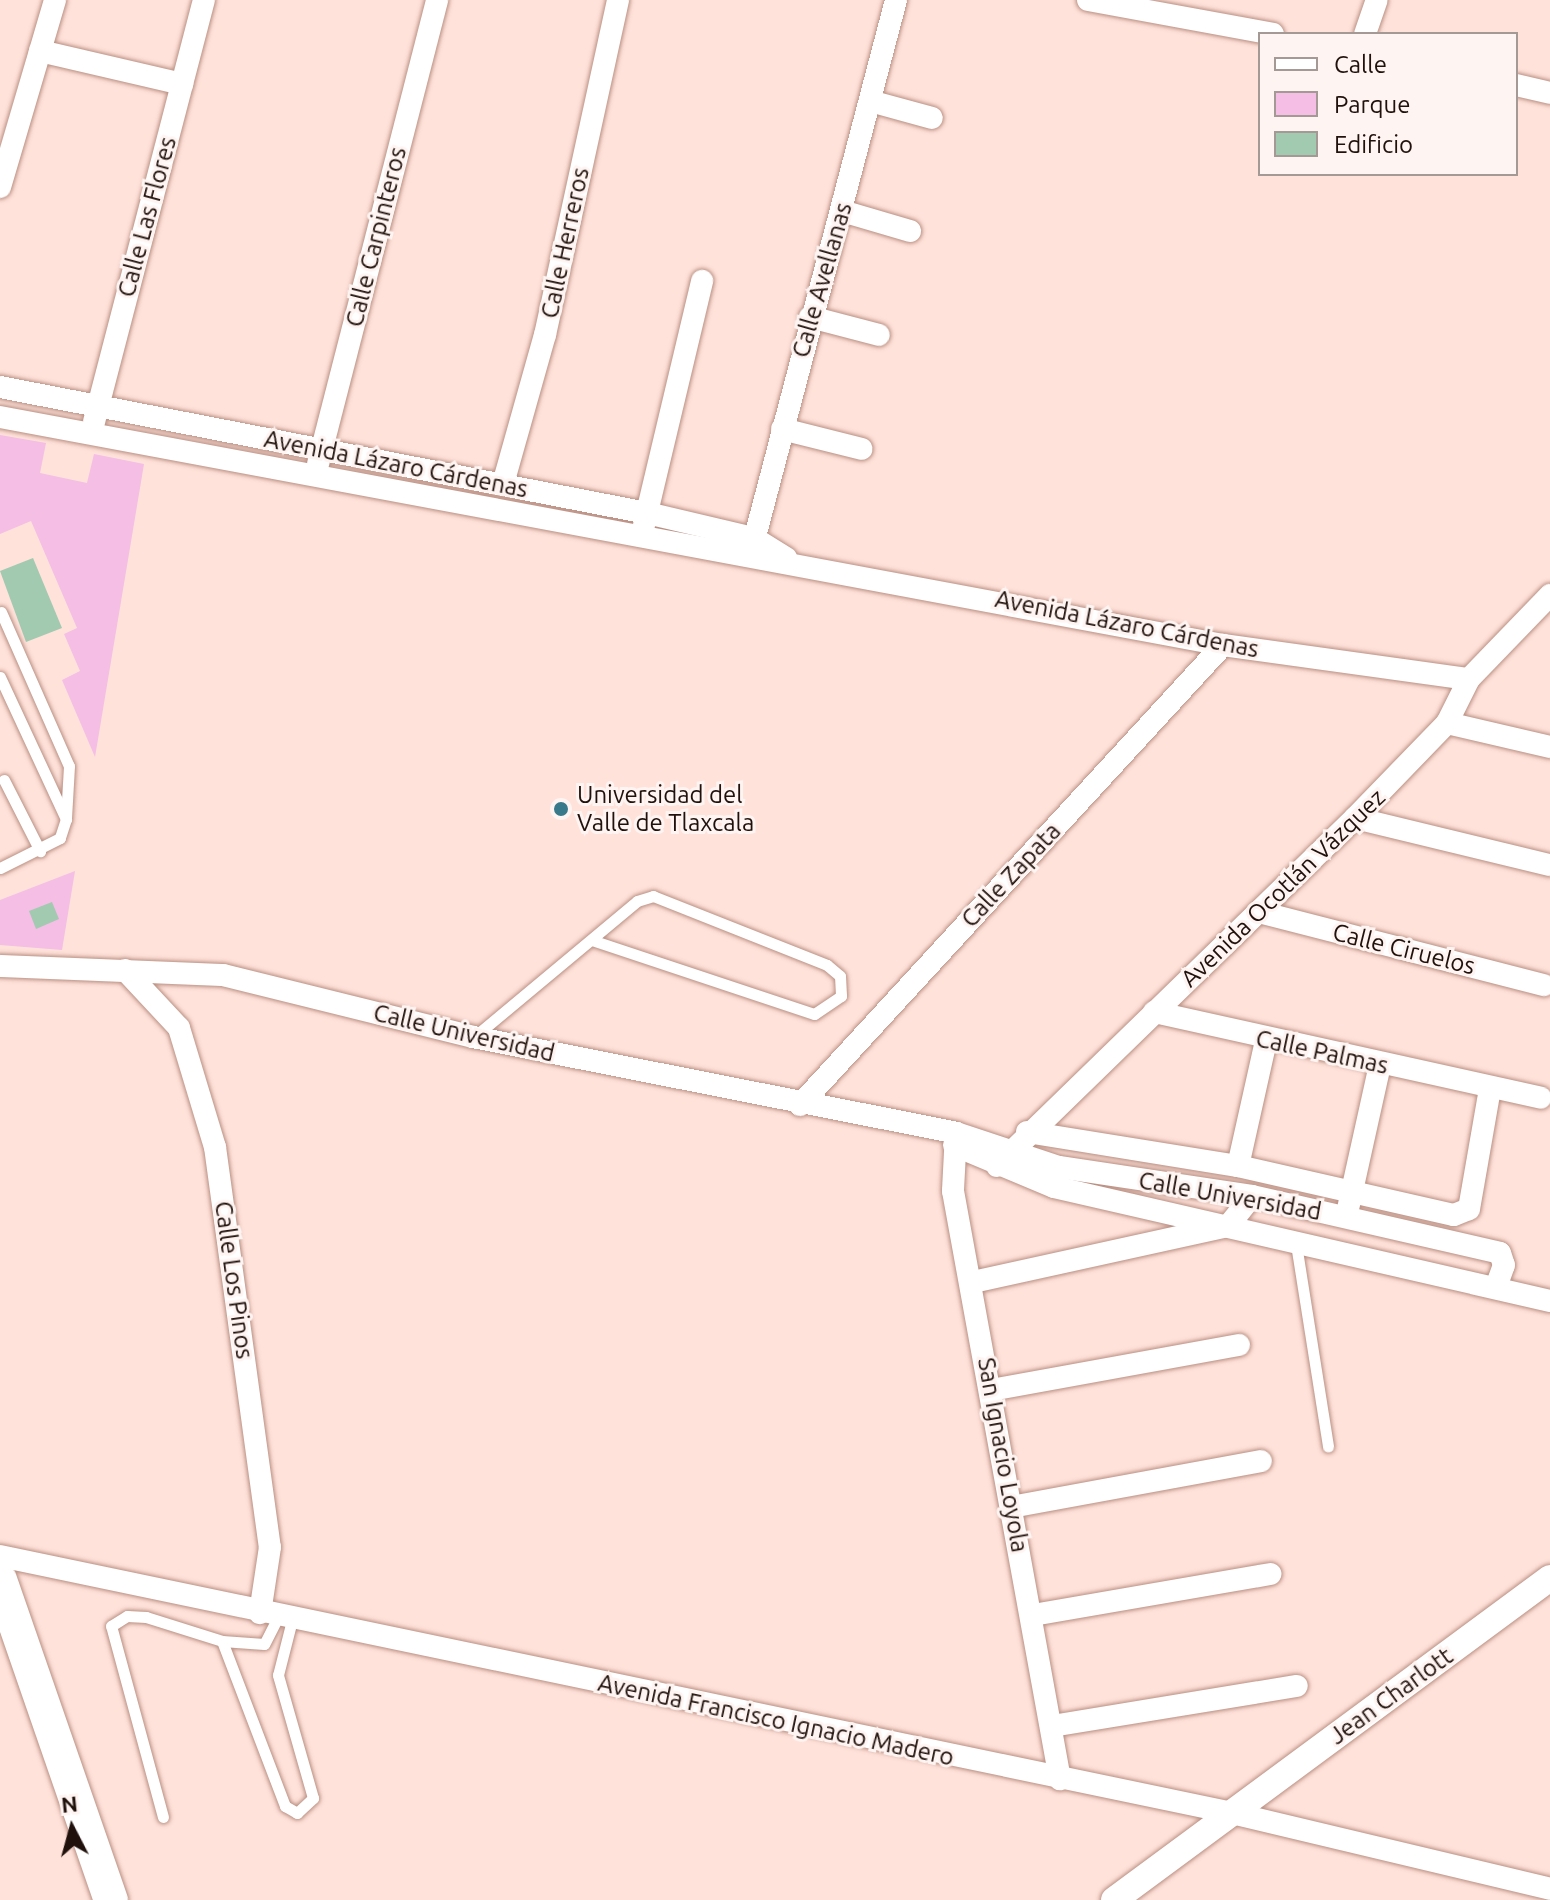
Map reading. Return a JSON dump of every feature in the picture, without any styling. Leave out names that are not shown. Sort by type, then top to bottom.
[{"type":"main road","points":[[0,1580],[111,1900]]},
{"type":"street","points":[[0,187],[55,0]]},
{"type":"street","name":"Calle Las Flores","points":[[91,435],[204,0]]},
{"type":"street","name":"Calle Carpinteros","points":[[316,474],[437,0]]},
{"type":"street","name":"Calle Herreros","points":[[503,484],[545,335],[618,0]]},
{"type":"street","name":"Calle Avellanas","points":[[752,549],[810,317],[842,211],[896,0]]},
{"type":"street","points":[[1088,0],[1262,32]]},
{"type":"street","points":[[1366,32],[1377,0]]},
{"type":"street","points":[[40,51],[182,84]]},
{"type":"street","points":[[1518,85],[1550,93]]},
{"type":"street","points":[[870,101],[932,118]]},
{"type":"street","points":[[842,211],[910,231]]},
{"type":"street","points":[[640,540],[702,281]]},
{"type":"street","points":[[810,317],[879,335]]},
{"type":"street","name":"Avenida Lázaro Cárdenas","points":[[0,387],[647,513],[786,558],[1223,645],[1469,679]]},
{"type":"street","name":"Avenida Lázaro Cárdenas","points":[[0,417],[316,474],[640,540],[752,549]]},
{"type":"street","points":[[782,429],[862,449]]},
{"type":"street","name":"Avenida Ocotlán Vázquez","points":[[1002,1159],[1154,1012],[1263,913],[1447,723],[1469,679],[1550,595]]},
{"type":"street","name":"Calle Zapata","points":[[800,1105],[1223,645]]},
{"type":"street","points":[[1447,723],[1550,747]]},
{"type":"street","points":[[1355,818],[1549,865]]},
{"type":"street","name":"Calle Ciruelos","points":[[1263,913],[1544,985]]},
{"type":"street","name":"Calle Universidad","points":[[0,966],[223,975],[473,1037],[925,1128],[1002,1159],[1054,1187],[1550,1301]]},
{"type":"street","name":"Calle Los Pinos","points":[[125,970],[179,1028],[215,1147],[270,1547],[276,1617]]},
{"type":"street","name":"Calle Palmas","points":[[1154,1012],[1266,1041],[1541,1098]]},
{"type":"street","points":[[1238,1166],[1266,1041]]},
{"type":"street","points":[[1348,1207],[1380,1065]]},
{"type":"street","points":[[1027,1132],[1238,1166],[1348,1207],[1463,1214],[1490,1089]]},
{"type":"street","name":"San Ignacio Loyola","points":[[953,1138],[991,1390],[1060,1779]]},
{"type":"street","name":"Calle Universidad","points":[[1002,1159],[1348,1207],[1500,1253],[1504,1265],[1496,1287]]},
{"type":"street","points":[[973,1282],[1228,1226],[1252,1196]]},
{"type":"street","points":[[991,1390],[1239,1345]]},
{"type":"street","points":[[1011,1507],[1261,1461]]},
{"type":"street","name":"Avenida Francisco Ignacio Madero","points":[[0,1556],[276,1617],[1232,1813],[1550,1889]]},
{"type":"street","points":[[1033,1615],[1270,1574]]},
{"type":"street","name":"Jean Charlott","points":[[1114,1900],[1550,1578]]},
{"type":"street","points":[[1052,1726],[1297,1686]]},
{"type":"lane","points":[[1,612],[69,766],[66,819],[60,838],[40,851],[1,867]]},
{"type":"lane","points":[[0,677],[66,819]]},
{"type":"lane","points":[[4,780],[40,851]]},
{"type":"lane","points":[[473,1037],[637,901],[672,899],[827,965],[840,976],[841,996],[814,1014],[592,940]]},
{"type":"lane","points":[[1296,1244],[1328,1446]]},
{"type":"lane","points":[[163,1817],[111,1626],[127,1616],[146,1617],[222,1641],[264,1644],[276,1617]]},
{"type":"lane","points":[[222,1641],[285,1806],[297,1813],[313,1798],[278,1675],[276,1617]]},
{"type":"green space","points":[[0,435],[46,443],[40,473],[87,483],[94,454],[144,464],[95,757],[62,680],[80,671],[64,634],[77,628],[31,521],[0,534]]},
{"type":"green space","points":[[75,871],[62,950],[0,945],[0,900]]},
{"type":"building","points":[[33,558],[62,628],[26,642],[0,571]]},
{"type":"building","points":[[52,902],[59,919],[36,929],[29,911]]},
{"type":"place","name":"Universidad del Valle de Tlaxcala","points":[[561,809]]}]
